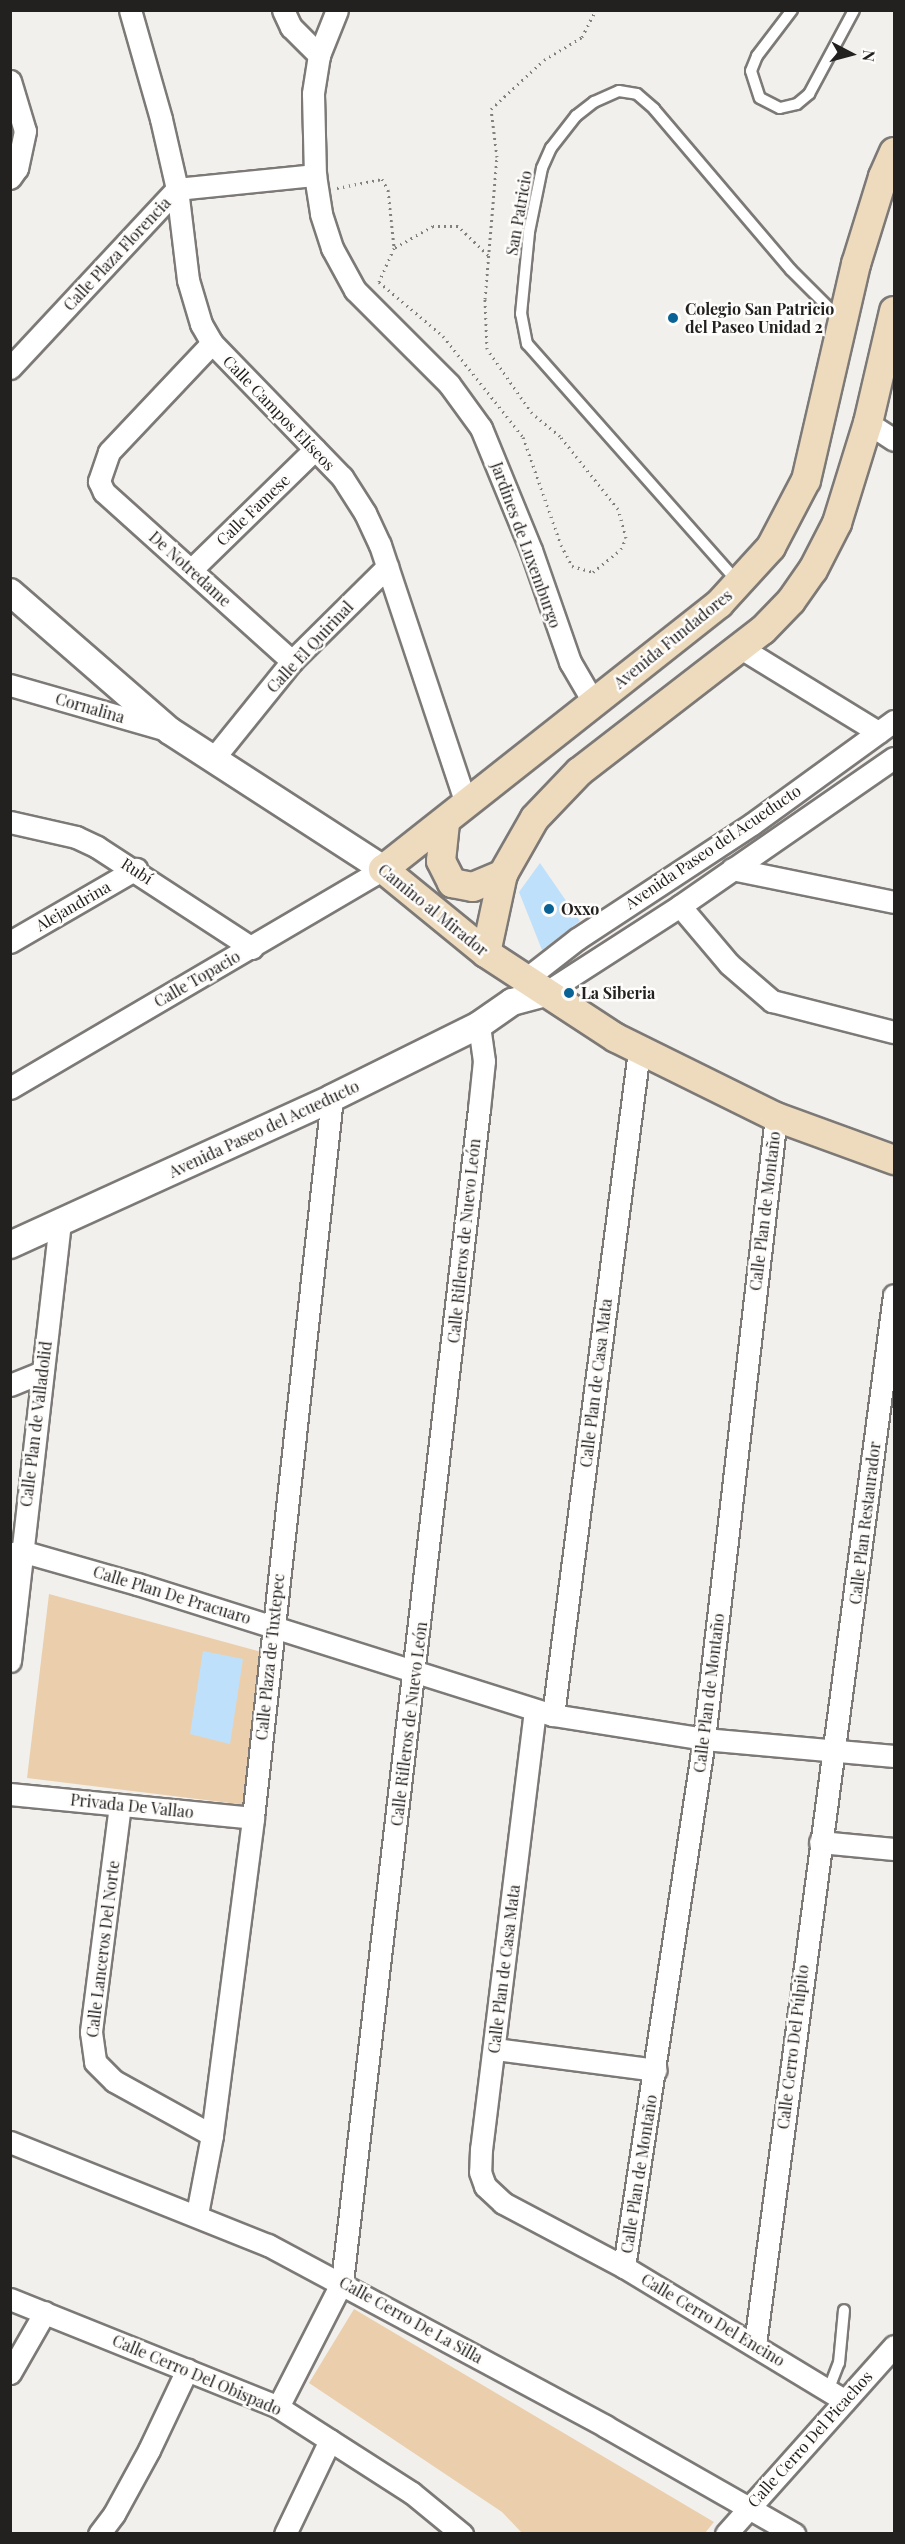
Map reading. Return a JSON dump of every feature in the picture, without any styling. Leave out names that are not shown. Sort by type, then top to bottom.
[{"type":"main road","name":"Avenida Fundadores","points":[[383,869],[594,703],[739,584],[771,547],[799,500],[814,449],[842,321],[874,204],[894,152]]},
{"type":"main road","points":[[486,953],[503,874],[535,818],[567,783],[741,648],[791,601],[828,545],[868,423],[894,311]]},
{"type":"main road","points":[[455,813],[441,861],[452,883],[473,887],[503,874]]},
{"type":"main road","name":"Camino al Mirador","points":[[383,869],[486,953],[639,1051],[776,1118],[894,1160]]},
{"type":"street","name":"Calle Campos Elíseos","points":[[130,10],[177,189],[190,288],[212,343],[342,477],[365,513],[387,567],[455,813]]},
{"type":"street","points":[[283,10],[291,27],[319,55]]},
{"type":"street","name":"Jardines de Luxemburgo","points":[[337,10],[319,55],[313,94],[316,183],[332,248],[355,290],[449,384],[481,428],[531,550],[570,662],[594,703]]},
{"type":"street","points":[[10,81],[25,131],[17,168],[10,178]]},
{"type":"street","name":"Calle Plaza Florencia","points":[[10,368],[177,189],[316,183]]},
{"type":"street","name":"De Notredame","points":[[212,343],[108,452],[99,473],[104,492],[292,661]]},
{"type":"street","points":[[868,423],[894,440]]},
{"type":"street","name":"Calle Famese","points":[[191,570],[315,449]]},
{"type":"street","name":"Calle El Quirinal","points":[[213,759],[292,661],[387,567]]},
{"type":"street","name":"Camino al Mirador","points":[[10,592],[170,731],[383,869]]},
{"type":"street","points":[[741,648],[886,726]]},
{"type":"street","name":"Cornalina","points":[[10,685],[170,731]]},
{"type":"street","name":"Avenida Paseo del Acueducto","points":[[536,985],[577,939],[752,824],[886,726]]},
{"type":"street","name":"Avenida Paseo del Acueducto","points":[[10,1245],[332,1098],[479,1025],[536,985],[681,906],[894,758]]},
{"type":"street","name":"Rubí","points":[[10,822],[76,837],[136,869],[252,948]]},
{"type":"street","points":[[752,824],[769,846]]},
{"type":"street","name":"Alejandrina","points":[[10,942],[136,869]]},
{"type":"street","name":"Calle Topacio","points":[[10,1088],[383,869]]},
{"type":"street","points":[[732,869],[894,902]]},
{"type":"street","points":[[681,906],[729,964],[772,1001],[894,1032]]},
{"type":"street","name":"Calle Rifleros de Nuevo León","points":[[278,2408],[342,2282],[416,1672],[484,1061],[479,1025]]},
{"type":"street","name":"Calle Plan de Casa Mata","points":[[516,2210],[492,2195],[480,2172],[495,2049],[639,1051]]},
{"type":"street","name":"Calle Plaza de Tuxtepec","points":[[197,2214],[212,2135],[254,1818],[272,1625],[332,1098]]},
{"type":"street","name":"Calle Plan de Montaño","points":[[624,2267],[656,2070],[704,1739],[776,1118]]},
{"type":"street","name":"Calle Plan de Valladolid","points":[[10,1661],[16,1552],[43,1372],[60,1223]]},
{"type":"street","name":"Calle Plan Restaurador","points":[[836,1750],[894,1295]]},
{"type":"street","points":[[10,1385],[43,1372]]},
{"type":"street","name":"Calle Plan De Pracuaro","points":[[16,1552],[272,1625],[544,1713],[704,1739],[894,1756]]},
{"type":"street","name":"Calle Cerro Del Púlpito","points":[[755,2344],[820,1842],[836,1750]]},
{"type":"street","name":"Privada De Vallao","points":[[10,1794],[254,1818]]},
{"type":"street","name":"Calle Lanceros Del Norte","points":[[120,1805],[91,2032],[95,2062],[114,2081],[212,2135]]},
{"type":"street","points":[[820,1842],[894,1849]]},
{"type":"street","points":[[495,2049],[656,2070]]},
{"type":"street","name":"Calle Cerro De La Silla","points":[[10,2142],[197,2214],[342,2282],[794,2534]]},
{"type":"street","name":"Calle Cerro Del Encino","points":[[516,2210],[624,2267],[755,2344],[836,2396]]},
{"type":"street","name":"Calle Cerro Del Obispado","points":[[10,2299],[278,2408],[412,2493],[457,2532]]},
{"type":"street","points":[[10,2373],[45,2312]]},
{"type":"street","name":"Calle Cerro Del Picachos","points":[[726,2534],[836,2396],[894,2346]]},
{"type":"street","points":[[99,2534],[119,2505],[187,2370]]},
{"type":"street","points":[[285,2534],[330,2440]]},
{"type":"lane","points":[[792,10],[757,56],[752,71],[760,98],[780,108],[809,94],[854,10]]},
{"type":"lane","name":"San Patricio","points":[[739,584],[527,344],[521,314],[529,232],[542,168],[551,148],[576,116],[594,102],[619,91],[637,94],[654,109],[791,270],[842,321]]},
{"type":"lane","points":[[836,2396],[844,2310]]},
{"type":"path","points":[[316,183],[382,179],[388,190],[394,248],[379,282],[443,336],[523,436],[561,545],[572,566],[593,572],[621,549],[626,538],[618,509],[560,436],[532,412],[487,349],[488,255],[497,157],[491,109],[544,60],[582,38],[596,10]]},
{"type":"path","points":[[394,248],[433,226],[458,226],[488,255]]},
{"type":"shaded area","points":[[49,1594],[265,1653],[246,1805],[27,1778]]},
{"type":"shaded area","points":[[354,2309],[714,2522],[705,2533],[522,2533],[502,2512],[309,2383]]},
{"type":"building","name":"Oxxo","points":[[540,863],[580,921],[542,950],[519,892]]},
{"type":"building","points":[[203,1651],[243,1659],[230,1744],[190,1734]]},
{"type":"place","name":"Colegio San Patricio del Paseo Unidad 2","points":[[673,318]]},
{"type":"place","name":"Oxxo","points":[[549,909]]},
{"type":"place","name":"La Siberia","points":[[569,993]]}]
